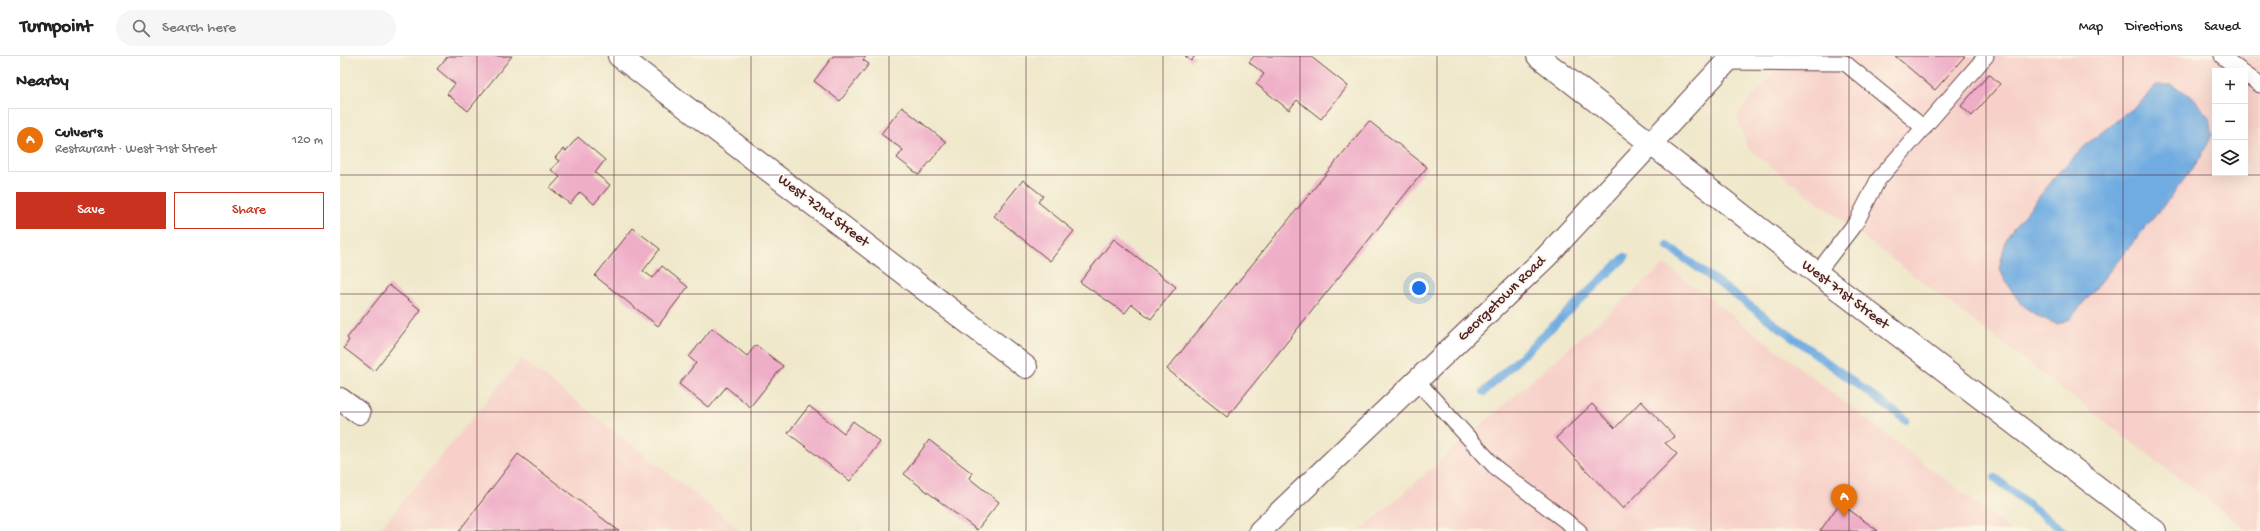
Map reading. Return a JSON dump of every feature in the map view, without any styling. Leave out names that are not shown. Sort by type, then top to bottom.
[{"type":"main road","name":"West 72nd Street","points":[[619,56],[1026,367]]},
{"type":"main road","name":"West 71st Street","points":[[1538,56],[2148,528]]},
{"type":"main road","name":"Georgetown Road","points":[[1260,531],[1418,382],[1573,230],[1730,59]]},
{"type":"main road","points":[[340,399],[359,413]]},
{"type":"lane","points":[[1817,273],[1857,221],[1878,180],[1986,56]]},
{"type":"lane","points":[[2222,56],[2238,68]]},
{"type":"lane","points":[[1730,59],[1845,63],[1924,128]]},
{"type":"lane","points":[[2248,76],[2260,85]]},
{"type":"lane","points":[[1418,382],[1497,469],[1579,531]]},
{"type":"shaded area","points":[[1789,56],[2260,56],[2260,531],[2248,531],[1747,148],[1737,115]]},
{"type":"shaded area","points":[[1665,264],[2012,531],[1360,531]]},
{"type":"shaded area","points":[[522,359],[742,531],[378,531]]},
{"type":"water","points":[[2156,85],[2172,85],[2191,96],[2209,117],[2212,135],[2201,157],[2169,199],[2070,319],[2057,324],[2035,314],[2021,303],[1999,269],[2007,236],[2061,170],[2089,142],[2140,103]]},
{"type":"building","points":[[448,56],[512,56],[468,111],[447,94],[455,84],[437,69]]},
{"type":"building","points":[[833,56],[866,56],[863,60],[869,64],[840,101],[814,81]]},
{"type":"building","points":[[1185,56],[1195,56],[1191,61]]},
{"type":"building","points":[[1254,56],[1310,56],[1348,86],[1321,119],[1297,100],[1289,110],[1256,84],[1264,74],[1249,62]]},
{"type":"building","points":[[1895,56],[1965,56],[1935,90]]},
{"type":"building","points":[[1989,74],[2000,84],[1972,116],[1961,106]]},
{"type":"building","points":[[902,107],[946,142],[919,175],[897,158],[903,150],[881,134]]},
{"type":"building","points":[[1369,121],[1427,167],[1227,417],[1167,369]]},
{"type":"building","points":[[578,137],[605,160],[595,173],[610,185],[594,204],[580,192],[570,204],[550,188],[560,177],[551,170],[559,161],[555,158],[563,149],[566,151]]},
{"type":"building","points":[[1023,180],[1043,196],[1038,202],[1074,231],[1050,261],[994,216]]},
{"type":"building","points":[[633,228],[660,249],[643,271],[653,278],[662,266],[688,287],[658,326],[595,276]]},
{"type":"building","points":[[1114,239],[1176,287],[1151,319],[1132,304],[1125,313],[1080,282]]},
{"type":"building","points":[[389,285],[421,310],[374,371],[344,348],[349,340],[347,338]]},
{"type":"building","points":[[712,328],[747,356],[756,345],[783,366],[750,407],[726,387],[709,408],[679,384],[696,363],[689,357]]},
{"type":"building","points":[[1641,401],[1675,437],[1665,443],[1677,454],[1623,509],[1556,438],[1592,404],[1615,428]]},
{"type":"building","points":[[809,406],[844,433],[853,421],[880,442],[850,481],[788,433]]},
{"type":"building","points":[[929,440],[972,473],[969,478],[999,502],[977,530],[904,474]]},
{"type":"building","points":[[518,454],[619,531],[459,531]]},
{"type":"building","points":[[1840,503],[1878,531],[1820,531]]},
{"type":"waterway","points":[[1668,246],[1906,420]]},
{"type":"waterway","points":[[1484,392],[1625,257]]},
{"type":"waterway","points":[[1995,478],[2063,531]]},
{"type":"place","name":"Culver's","points":[[1844,517]]}]
